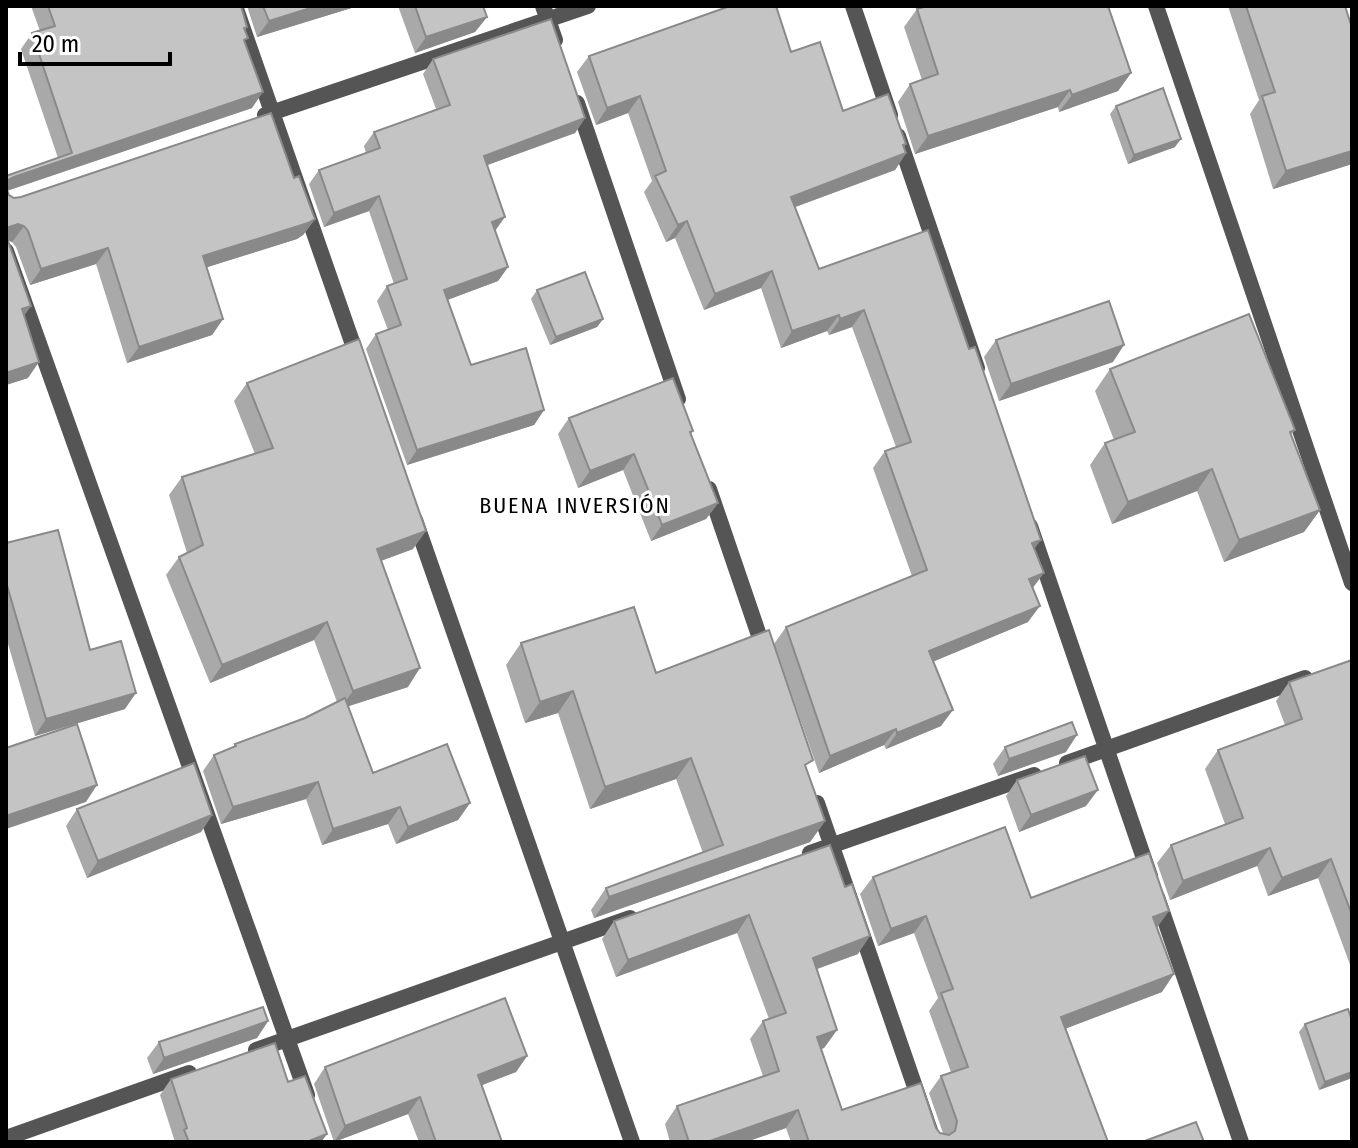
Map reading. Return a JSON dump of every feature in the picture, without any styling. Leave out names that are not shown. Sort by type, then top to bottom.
[{"type":"street","points":[[235,6],[362,369]]},
{"type":"street","points":[[243,122],[546,13],[588,6]]},
{"type":"street","points":[[853,6],[980,378]]},
{"type":"street","points":[[1156,6],[1352,583]]},
{"type":"street","points":[[546,13],[558,49]]},
{"type":"street","points":[[574,95],[682,410]]},
{"type":"street","points":[[6,251],[313,1113]]},
{"type":"street","points":[[703,470],[770,665]]},
{"type":"street","points":[[409,505],[632,1142]]},
{"type":"street","points":[[1025,511],[1241,1142]]},
{"type":"street","points":[[802,856],[1323,672]]},
{"type":"street","points":[[811,786],[934,1142]]},
{"type":"street","points":[[242,1055],[652,910]]},
{"type":"street","points":[[6,1138],[198,1070]]},
{"type":"building","points":[[48,6],[241,6],[248,38],[244,40],[263,92],[14,177],[8,180],[9,195],[21,197],[271,113],[294,178],[299,176],[315,219],[203,256],[223,319],[139,347],[108,248],[41,269],[28,231],[18,224],[9,227],[7,238],[31,306],[22,309],[39,362],[6,373],[6,176],[72,153],[32,33],[55,26]]},
{"type":"building","points":[[263,6],[317,6],[269,21]]},
{"type":"building","points":[[415,6],[483,6],[487,17],[426,37]]},
{"type":"building","points":[[730,6],[776,6],[791,52],[820,42],[843,111],[888,94],[906,144],[903,145],[906,153],[791,197],[819,269],[928,230],[969,349],[975,347],[1041,540],[1032,543],[1044,573],[1029,579],[1040,606],[929,651],[953,710],[830,756],[786,627],[927,570],[885,451],[911,442],[864,310],[792,331],[772,271],[715,294],[687,221],[678,225],[655,176],[666,171],[640,96],[607,108],[589,56]]},
{"type":"building","points":[[927,6],[1108,6],[1131,73],[1072,95],[1070,90],[928,136],[910,84],[938,74],[917,9]]},
{"type":"building","points":[[1246,6],[1345,6],[1352,28],[1352,151],[1286,171],[1262,96],[1275,92]]},
{"type":"building","points":[[551,19],[585,118],[484,156],[505,217],[492,222],[508,267],[444,290],[471,365],[526,348],[544,410],[417,450],[376,334],[401,325],[387,286],[407,279],[379,196],[334,213],[319,170],[380,148],[374,132],[450,105],[433,59]]},
{"type":"building","points":[[1163,88],[1181,139],[1134,155],[1116,106]]},
{"type":"building","points":[[585,272],[603,319],[556,337],[537,290]]},
{"type":"building","points":[[1109,301],[1124,345],[1011,384],[996,340]]},
{"type":"building","points":[[1249,314],[1295,430],[1290,432],[1320,510],[1239,540],[1212,469],[1128,502],[1105,443],[1135,432],[1110,369]]},
{"type":"building","points":[[359,339],[426,531],[377,549],[420,668],[353,691],[327,622],[222,665],[179,557],[203,545],[182,477],[273,448],[247,383]]},
{"type":"building","points":[[673,378],[718,503],[662,525],[634,454],[590,471],[569,418]]},
{"type":"building","points":[[58,530],[90,650],[121,641],[136,693],[46,719],[6,582],[6,543]]},
{"type":"building","points":[[634,607],[656,673],[769,630],[813,760],[805,765],[825,821],[609,897],[606,888],[723,845],[691,758],[605,787],[573,691],[540,702],[521,643]]},
{"type":"building","points":[[1352,660],[1352,915],[1331,859],[1282,878],[1270,848],[1183,881],[1171,845],[1243,818],[1218,750],[1302,719],[1289,682]]},
{"type":"building","points":[[345,698],[373,773],[447,744],[470,803],[408,827],[400,807],[333,829],[318,782],[233,807],[214,755]]},
{"type":"building","points":[[1072,722],[1077,735],[1009,759],[1005,747]]},
{"type":"building","points":[[77,724],[97,785],[6,816],[6,748]]},
{"type":"building","points":[[1085,756],[1098,790],[1031,815],[1017,780]]},
{"type":"building","points":[[194,763],[212,815],[98,861],[77,809]]},
{"type":"building","points":[[1005,827],[1031,898],[1149,853],[1169,911],[1153,917],[1174,974],[1061,1017],[1108,1142],[809,1142],[798,1110],[707,1142],[689,1142],[677,1106],[779,1071],[763,1021],[786,1013],[749,915],[628,960],[614,921],[830,845],[845,887],[852,884],[870,936],[813,958],[837,1030],[817,1037],[842,1110],[921,1083],[936,1128],[940,1133],[949,1135],[955,1131],[957,1121],[941,1076],[968,1067],[941,993],[953,989],[926,916],[891,929],[873,877]]},
{"type":"building","points":[[505,998],[527,1056],[478,1075],[502,1142],[436,1142],[420,1097],[345,1126],[325,1067]]},
{"type":"building","points":[[263,1007],[268,1021],[164,1058],[159,1042]]},
{"type":"building","points":[[1348,1009],[1352,1021],[1352,1072],[1325,1082],[1305,1024]]},
{"type":"building","points":[[275,1043],[288,1082],[305,1076],[327,1134],[312,1142],[189,1142],[171,1079]]},
{"type":"building","points":[[1196,1122],[1204,1142],[1142,1142]]},
{"type":"district","name":"BUENA INVERSIÓN","points":[[575,505]]}]
